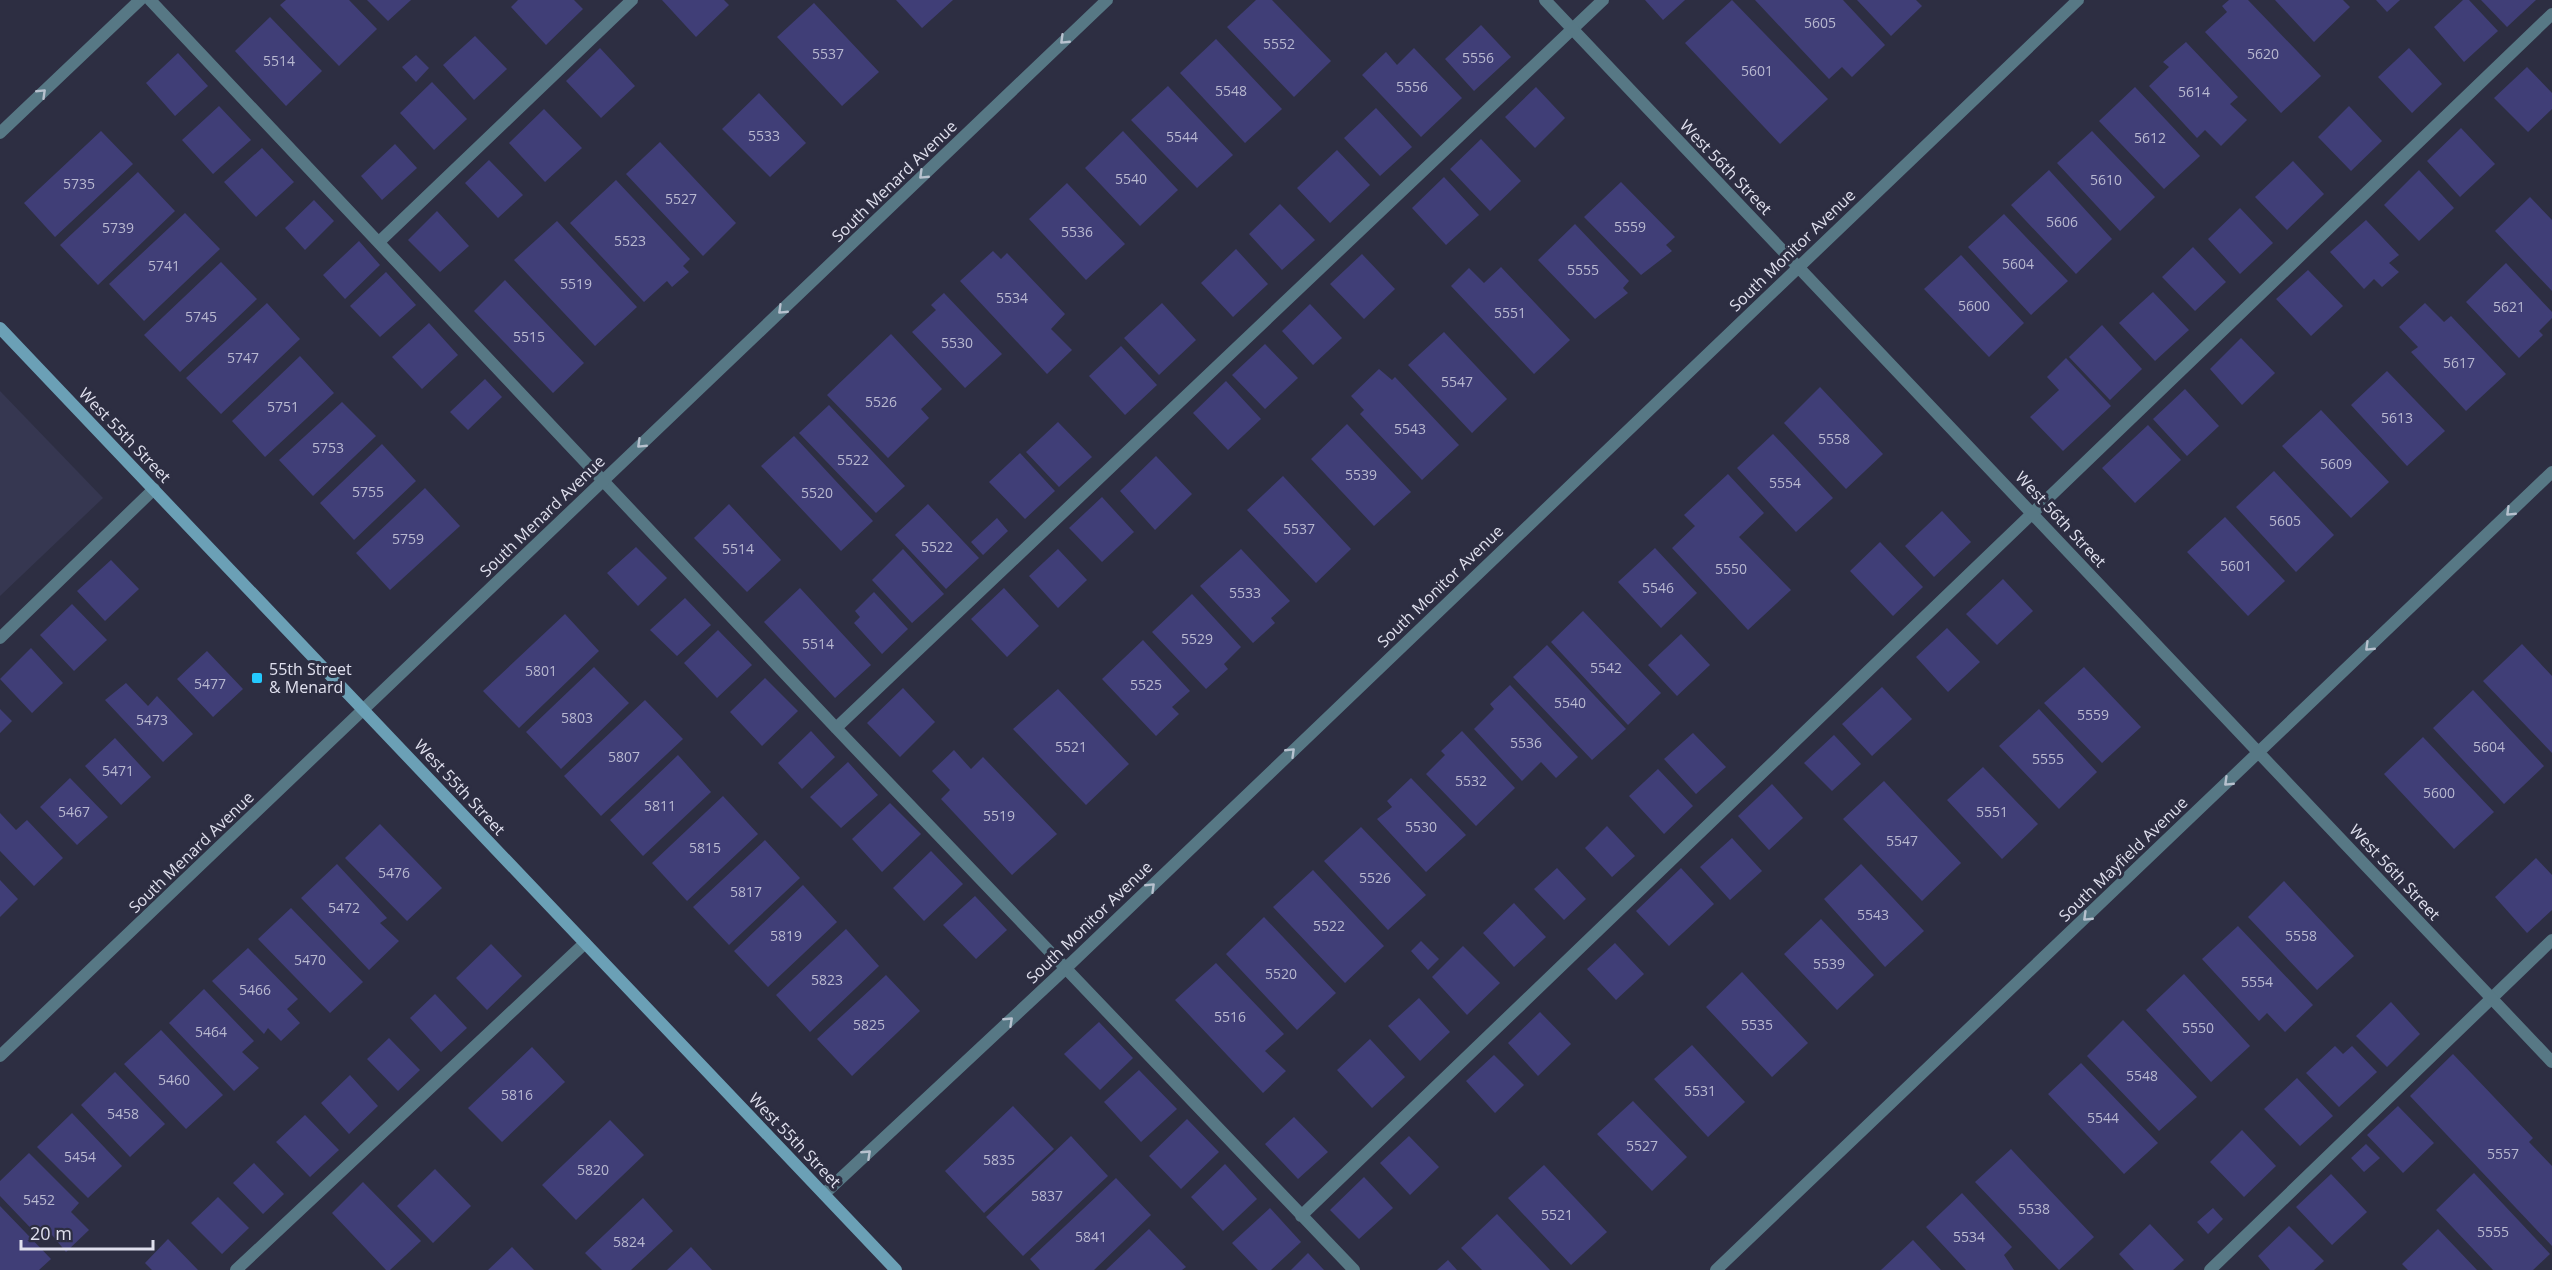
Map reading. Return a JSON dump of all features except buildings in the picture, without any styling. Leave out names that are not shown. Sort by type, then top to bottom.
[{"type":"main road","name":"West 55th Street","points":[[0,328],[896,1270]]},
{"type":"street","points":[[0,134],[140,0]]},
{"type":"street","points":[[150,0],[836,728],[1354,1270]]},
{"type":"street","points":[[380,242],[632,0]]},
{"type":"street","name":"South Menard Avenue","points":[[0,1056],[1107,0]]},
{"type":"street","name":"West 56th Street","points":[[1545,0],[2552,1062]]},
{"type":"street","points":[[836,728],[1603,0]]},
{"type":"street","name":"South Monitor Avenue","points":[[824,1194],[1065,969],[2078,0]]},
{"type":"street","points":[[1301,1216],[2552,14]]},
{"type":"street","name":"South Mayfield Avenue","points":[[1716,1270],[2552,472]]},
{"type":"street","points":[[0,638],[154,489]]},
{"type":"street","points":[[2210,1270],[2552,940]]},
{"type":"street","points":[[236,1270],[585,943]]},
{"type":"shaded area","points":[[0,391],[103,498],[0,596]]},
{"type":"place","name":"55th Street & Menard","points":[[257,678]]}]
